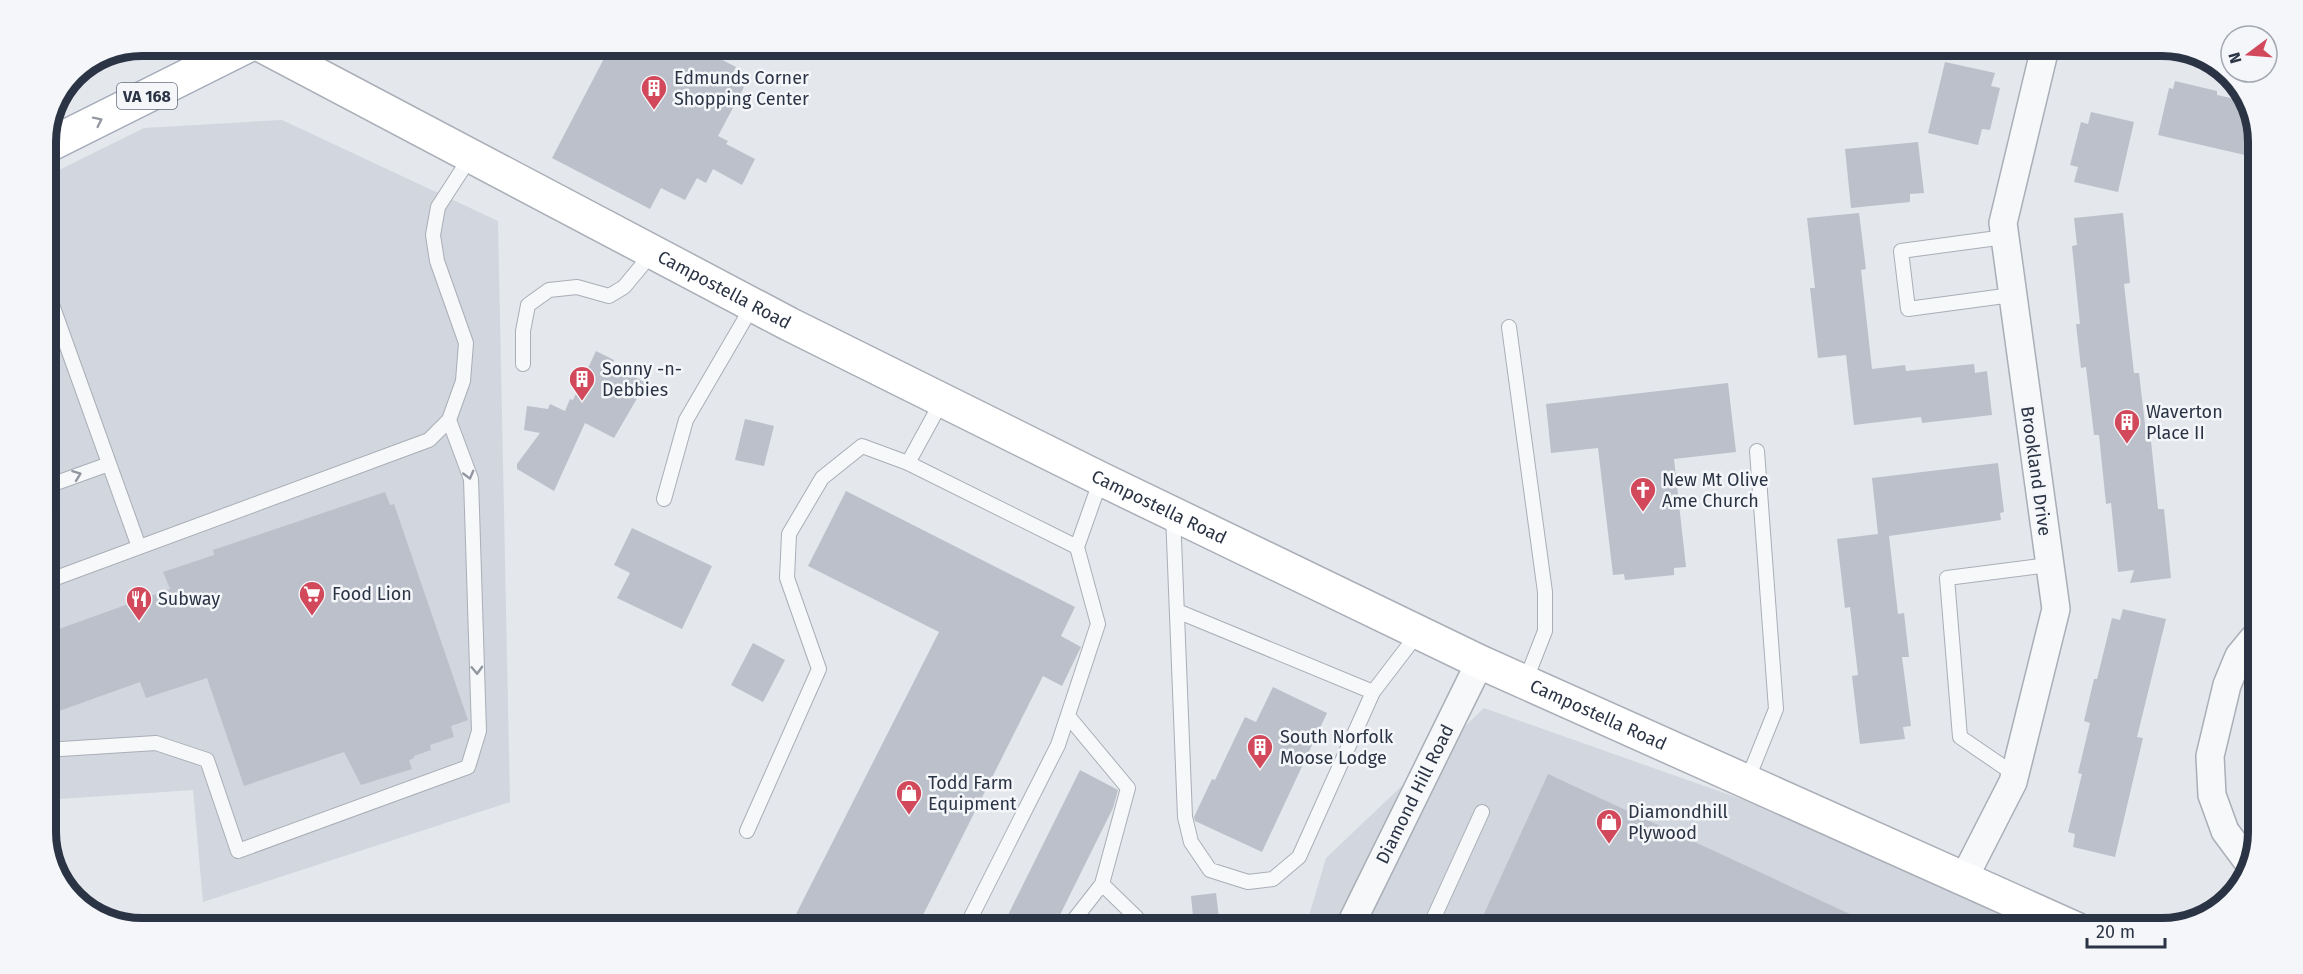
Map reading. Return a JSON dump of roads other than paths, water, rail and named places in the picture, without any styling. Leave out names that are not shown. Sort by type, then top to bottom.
[{"type":"main road","name":"VA 168","points":[[56,142],[229,55]]},
{"type":"main road","name":"Campostella Road","points":[[280,55],[753,305],[1101,479],[1480,662],[2052,918]]},
{"type":"street","name":"Brookland Drive","points":[[1964,878],[2014,774],[2056,609],[2003,223],[2043,55]]},
{"type":"street","points":[[2244,856],[2224,831],[2212,795],[2210,756],[2227,685],[2239,656],[2248,645]]},
{"type":"street","name":"Diamond Hill Road","points":[[1354,918],[1480,662]]},
{"type":"lane","points":[[56,578],[429,440],[449,420],[463,381],[466,343],[437,261],[433,235],[438,207],[471,156]]},
{"type":"lane","points":[[2005,237],[1901,251],[1908,309],[2012,295]]},
{"type":"lane","points":[[523,364],[523,331],[528,305],[549,290],[577,286],[609,296],[624,287],[653,252]]},
{"type":"lane","points":[[664,499],[686,420],[753,305]]},
{"type":"lane","points":[[56,316],[139,547]]},
{"type":"lane","points":[[1509,327],[1545,592],[1545,631],[1525,682]]},
{"type":"lane","points":[[908,464],[943,399]]},
{"type":"lane","points":[[56,749],[156,743],[207,760],[238,851],[468,767],[479,731],[471,479],[449,420]]},
{"type":"lane","points":[[747,831],[819,669],[787,578],[789,534],[822,478],[862,446],[908,464],[1077,547]]},
{"type":"lane","points":[[1747,781],[1776,709],[1757,452]]},
{"type":"lane","points":[[56,483],[109,464]]},
{"type":"lane","points":[[972,918],[1058,745],[1098,624],[1077,547],[1101,479]]},
{"type":"lane","points":[[1173,512],[1185,817],[1191,842],[1210,870],[1248,882],[1273,879],[1299,857],[1373,692],[1419,632]]},
{"type":"lane","points":[[2014,774],[1959,737],[1947,578],[2049,565]]},
{"type":"lane","points":[[1177,611],[1373,692]]},
{"type":"lane","points":[[1068,716],[1128,788],[1102,884],[1075,918]]},
{"type":"lane","points":[[1434,918],[1482,812]]},
{"type":"lane","points":[[1102,884],[1137,918]]},
{"type":"place","name":"Edmunds Corner Shopping Center","points":[[654,111]]},
{"type":"place","name":"Sonny -n- Debbies","points":[[582,402]]},
{"type":"place","name":"Waverton Place II","points":[[2127,445]]},
{"type":"place","name":"New Mt Olive Ame Church","points":[[1643,513]]},
{"type":"place","name":"Food Lion","points":[[312,617]]},
{"type":"place","name":"Subway","points":[[139,622]]},
{"type":"place","name":"South Norfolk Moose Lodge","points":[[1260,770]]},
{"type":"place","name":"Todd Farm Equipment","points":[[909,816]]},
{"type":"place","name":"Diamondhill Plywood","points":[[1609,845]]}]
